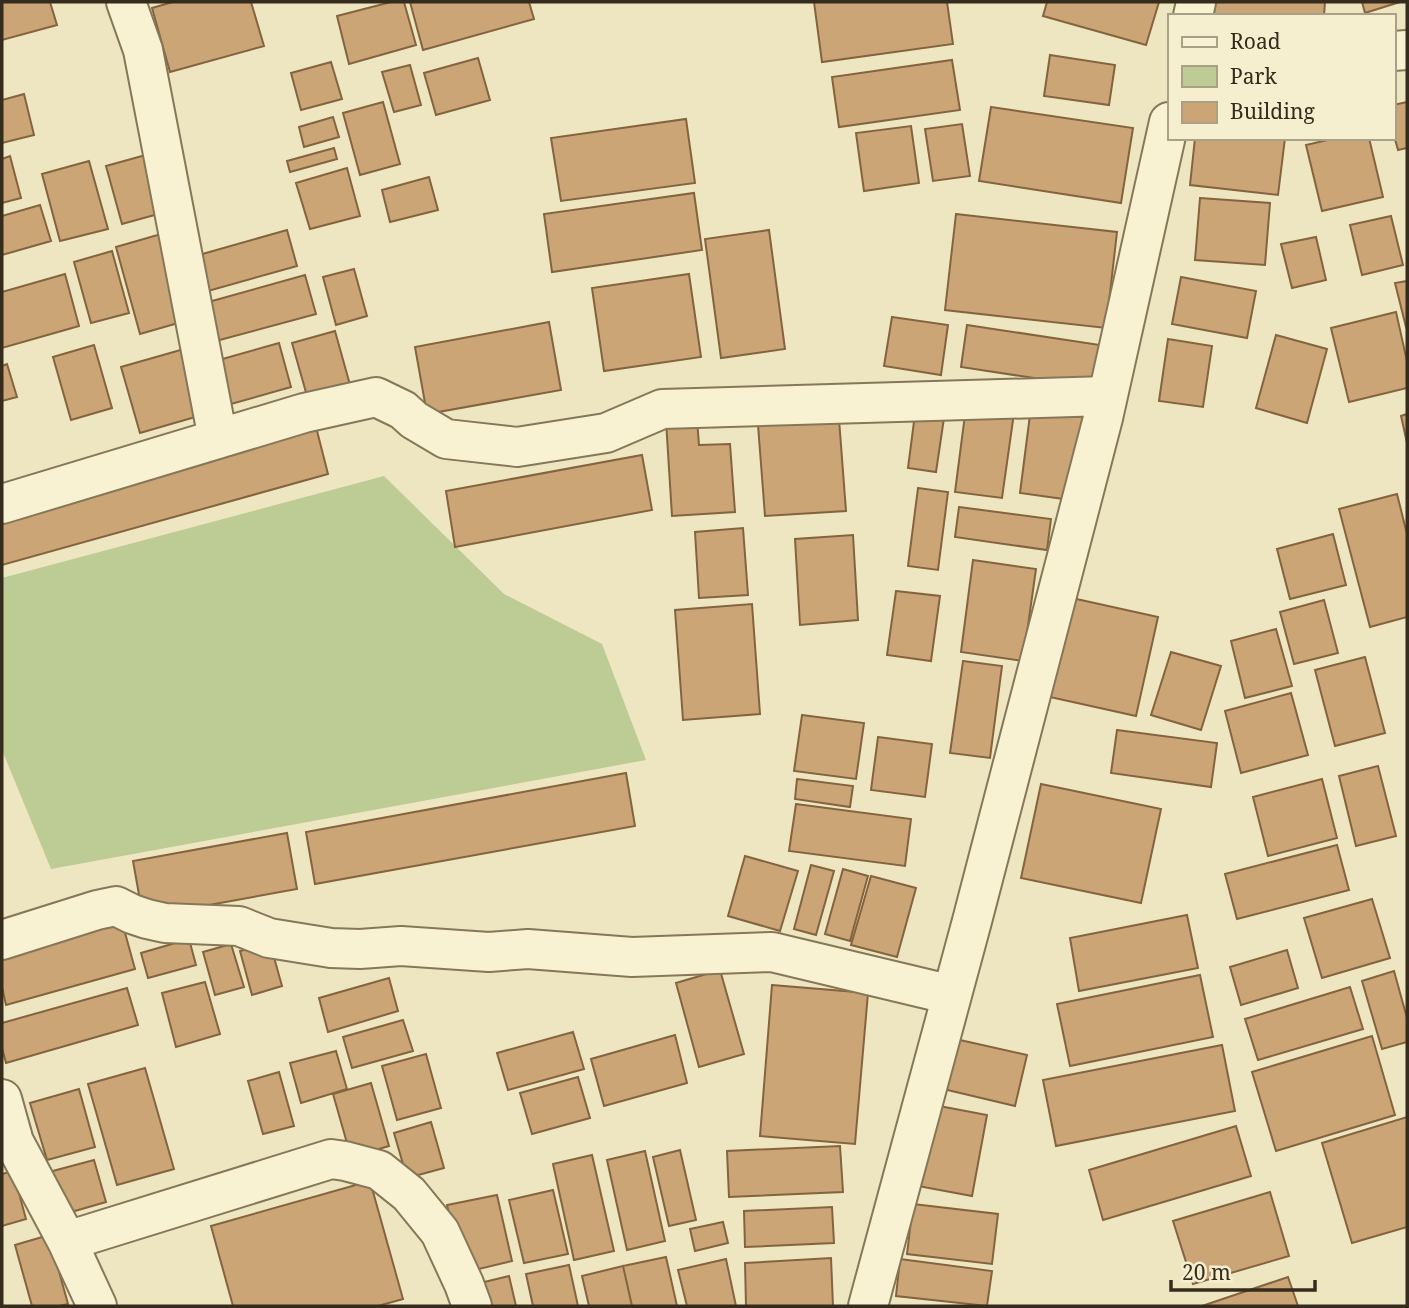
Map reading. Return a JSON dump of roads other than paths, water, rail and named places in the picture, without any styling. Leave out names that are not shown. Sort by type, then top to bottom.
[{"type":"street","points":[[125,2],[143,50],[218,439]]},
{"type":"street","points":[[868,1306],[1099,431],[1168,125]]},
{"type":"street","points":[[2,503],[304,413],[376,397],[403,410],[414,420],[446,439],[517,447],[606,433],[662,409],[1107,396]]},
{"type":"street","points":[[2,940],[116,906],[132,915],[165,923],[239,926],[269,938],[331,948],[401,946],[489,952],[528,949],[632,957],[772,952],[952,995]]},
{"type":"street","points":[[2,1099],[14,1142],[67,1241],[97,1306]]},
{"type":"street","points":[[67,1241],[331,1159],[345,1161],[379,1170],[409,1194],[440,1232],[472,1306]]}]
